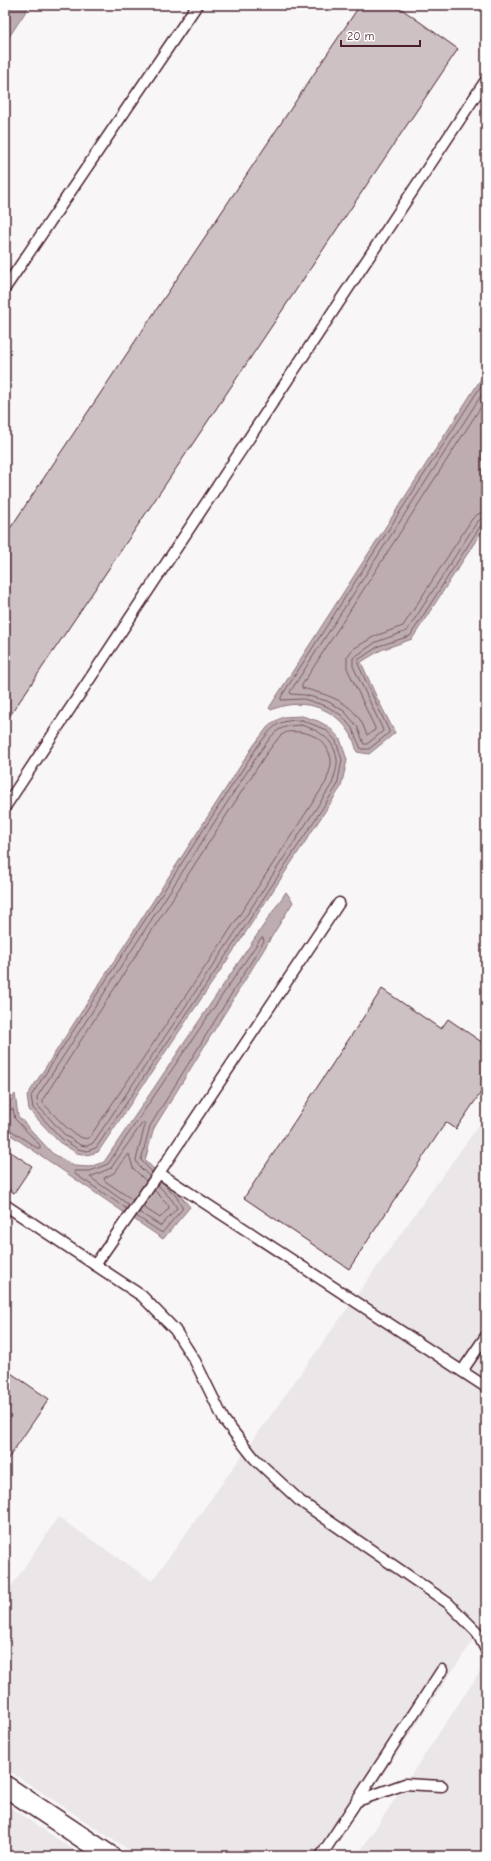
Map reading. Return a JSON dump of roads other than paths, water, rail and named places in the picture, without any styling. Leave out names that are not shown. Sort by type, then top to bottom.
[{"type":"street","points":[[5,1786],[110,1856]]},
{"type":"lane","points":[[5,288],[197,5]]},
{"type":"lane","points":[[5,807],[486,80]]},
{"type":"lane","points":[[95,1264],[159,1173],[339,903]]},
{"type":"lane","points":[[159,1173],[486,1387]]},
{"type":"lane","points":[[5,1205],[142,1296],[175,1330],[195,1361],[224,1420],[254,1458],[300,1502],[448,1603],[477,1632],[486,1650]]},
{"type":"lane","points":[[462,1371],[486,1336]]},
{"type":"lane","points":[[321,1856],[442,1670]]},
{"type":"lane","points":[[357,1802],[405,1784],[442,1786]]},
{"type":"water","points":[[5,5],[30,5],[5,43]]},
{"type":"water","points":[[486,371],[486,525],[412,639],[381,650],[361,662],[395,733],[369,754],[357,752],[350,732],[341,721],[323,710],[303,704],[281,706],[271,710],[269,708]]},
{"type":"water","points":[[302,716],[318,721],[329,727],[340,739],[347,760],[341,787],[234,950],[98,1152],[87,1155],[77,1153],[59,1142],[29,1110],[27,1096],[254,745],[270,724],[283,717]]},
{"type":"water","points":[[286,892],[293,902],[154,1128],[145,1160],[190,1207],[163,1239],[5,1131],[5,1109],[15,1094],[18,1116],[52,1153],[74,1166],[89,1167],[104,1162]]}]
